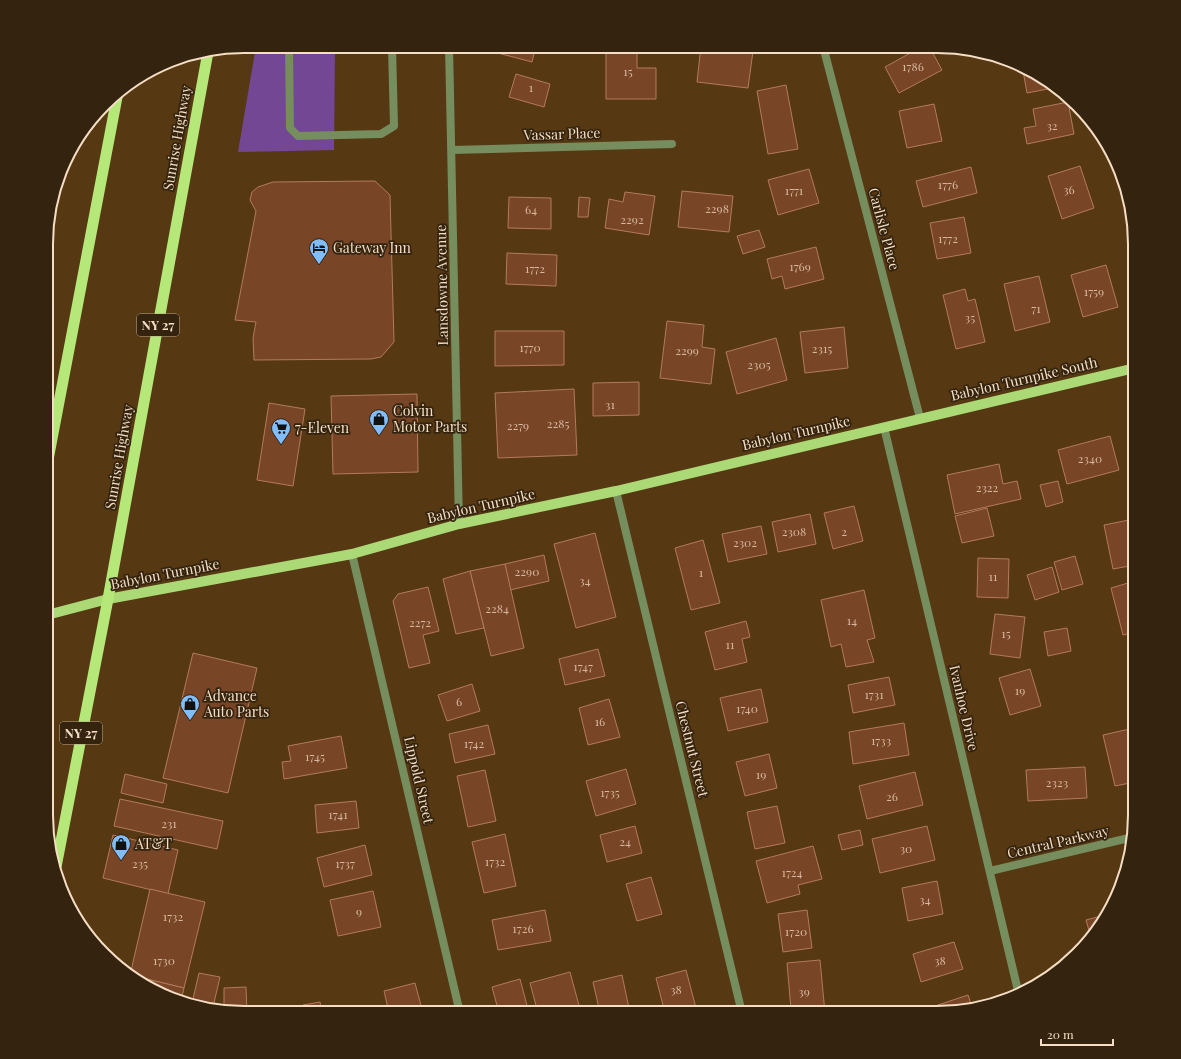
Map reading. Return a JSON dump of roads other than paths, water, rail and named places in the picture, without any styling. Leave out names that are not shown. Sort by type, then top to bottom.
[{"type":"highway","name":"Sunrise Highway","points":[[58,858],[108,599],[207,57]]},
{"type":"highway","points":[[53,433],[116,102]]},
{"type":"main road","name":"Babylon Turnpike South","points":[[920,418],[1128,370]]},
{"type":"main road","name":"Babylon Turnpike","points":[[53,613],[108,599],[352,554],[459,524],[616,491],[920,418]]},
{"type":"street","points":[[289,53],[290,128],[298,136],[381,134],[394,126],[392,53]]},
{"type":"street","name":"Lansdowne Avenue","points":[[449,53],[459,524]]},
{"type":"street","name":"Carlisle Place","points":[[825,53],[920,418]]},
{"type":"street","name":"Vassar Place","points":[[452,150],[672,144]]},
{"type":"street","name":"Ivanhoe Drive","points":[[884,427],[1016,988]]},
{"type":"street","name":"Chestnut Street","points":[[616,491],[740,1006]]},
{"type":"street","name":"Lippold Street","points":[[352,554],[458,1006]]},
{"type":"street","name":"Central Parkway","points":[[990,871],[1126,839]]},
{"type":"place","name":"Gateway Inn","points":[[319,265]]},
{"type":"place","name":"Colvin Motor Parts","points":[[379,436]]},
{"type":"place","name":"7-Eleven","points":[[281,445]]},
{"type":"place","name":"Advance Auto Parts","points":[[190,721]]},
{"type":"place","name":"AT&T","points":[[121,861]]}]
